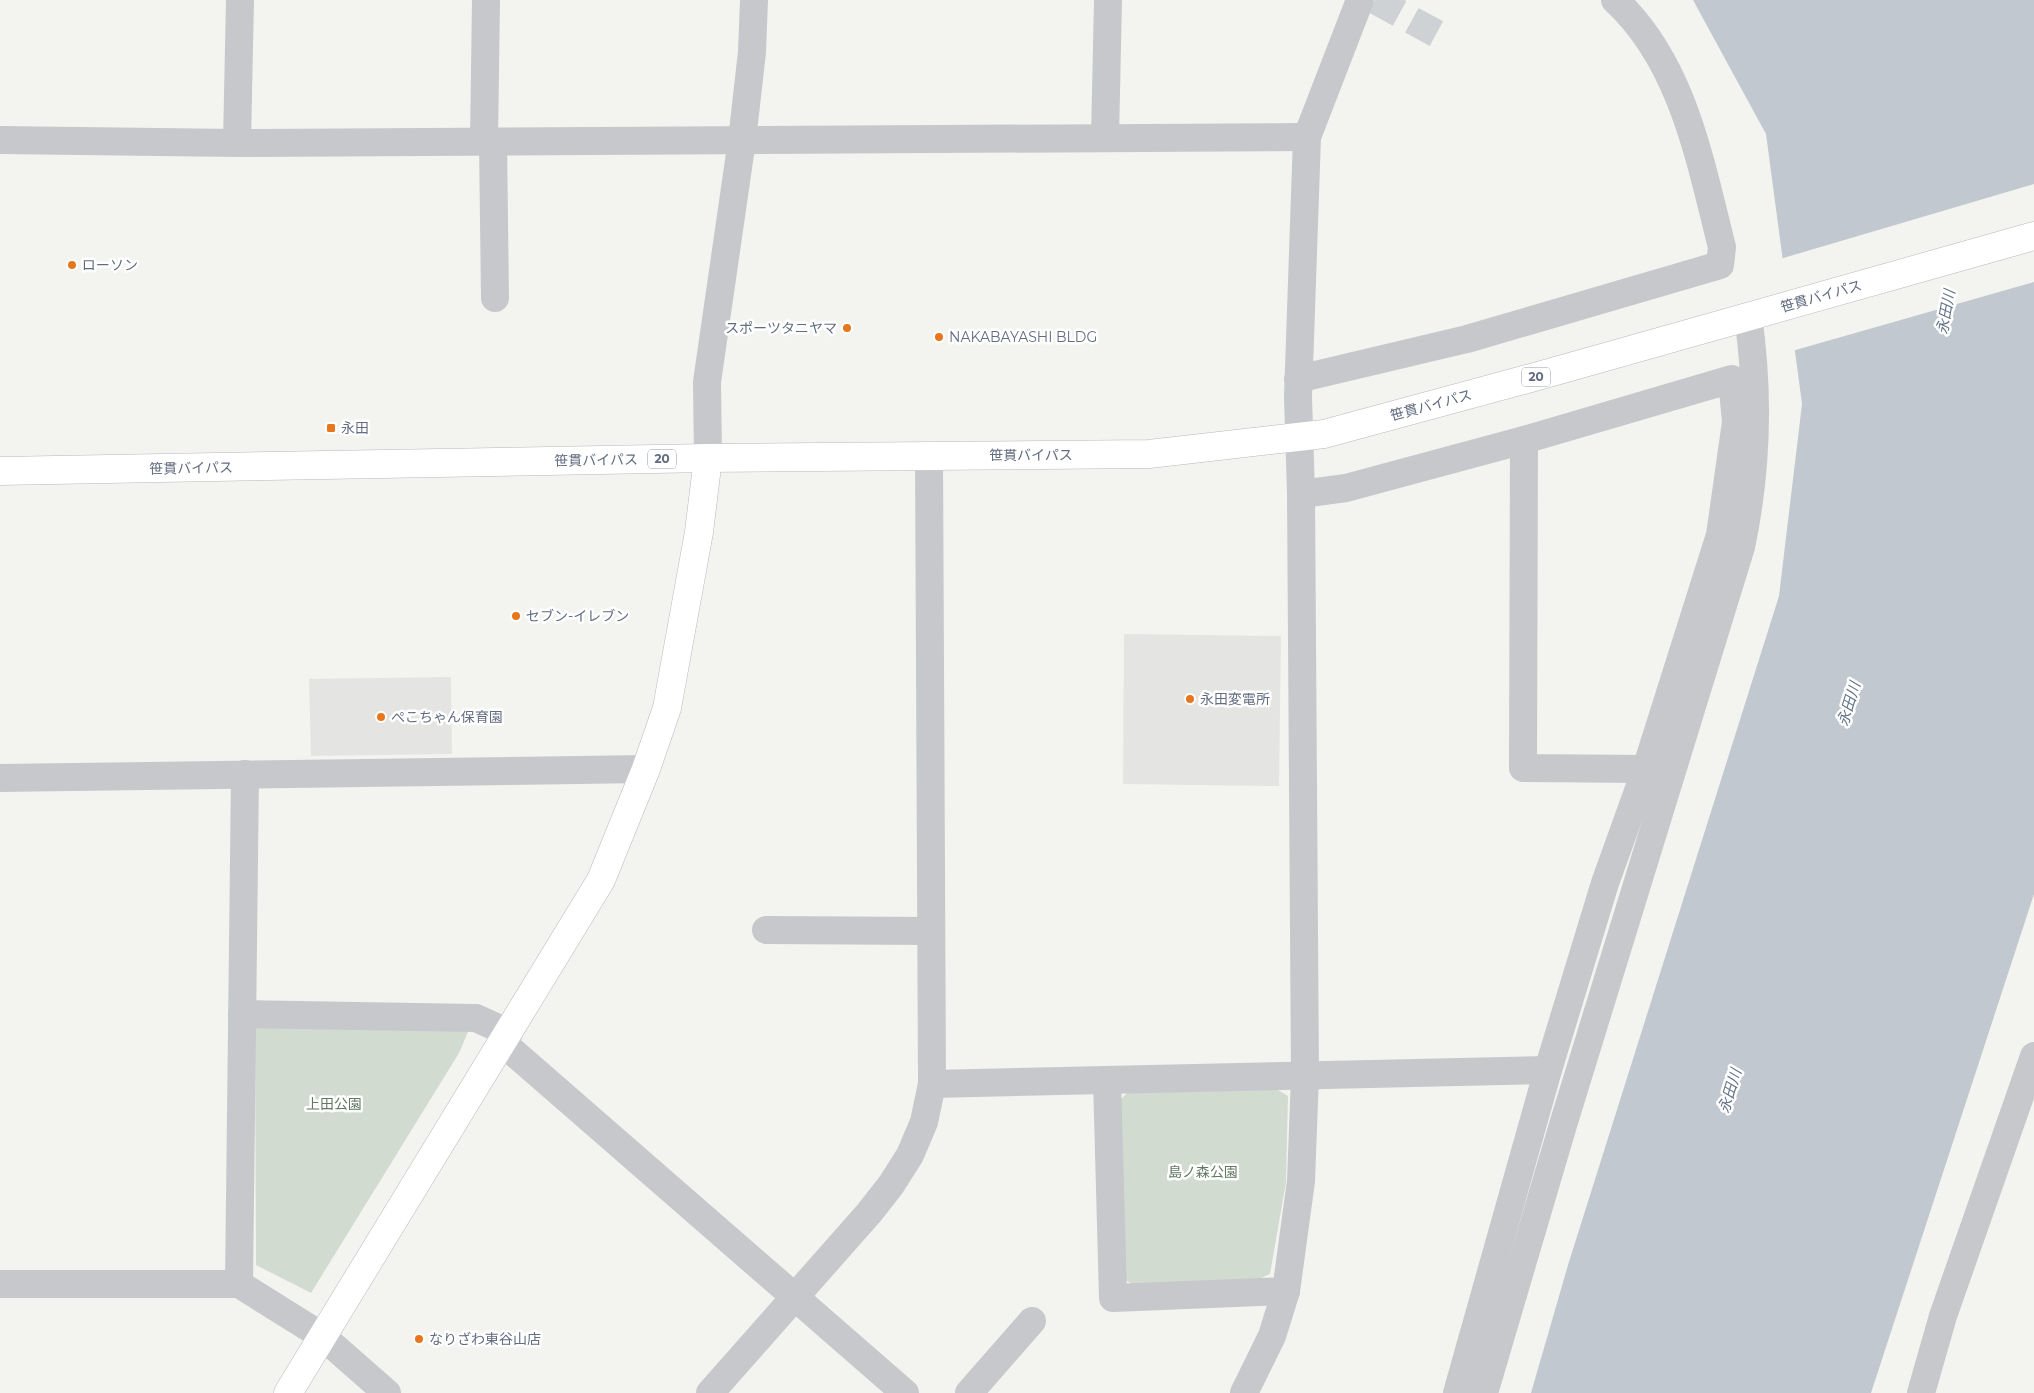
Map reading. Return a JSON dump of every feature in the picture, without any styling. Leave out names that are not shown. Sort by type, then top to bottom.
[{"type":"main road","name":"笹貫バイパス","points":[[0,471],[708,458],[1149,454],[1298,439],[1324,434],[1531,378],[2034,236]]},
{"type":"main road","points":[[288,1393],[601,880],[646,769],[667,708],[699,532],[708,458]]},
{"type":"street","points":[[237,143],[240,0]]},
{"type":"street","points":[[486,0],[488,142],[495,298]]},
{"type":"street","points":[[708,458],[708,382],[742,140],[752,52],[754,0]]},
{"type":"street","points":[[1105,138],[1108,0]]},
{"type":"street","points":[[1244,1393],[1272,1336],[1286,1291],[1301,1181],[1306,1076],[1301,494],[1298,439],[1298,380],[1307,137],[1360,0]]},
{"type":"street","points":[[1298,380],[1467,340],[1720,265],[1722,247],[1681,101],[1666,66],[1635,18],[1615,0]]},
{"type":"street","points":[[0,140],[237,143],[1307,137]]},
{"type":"street","points":[[1484,1393],[1563,1125],[1741,547],[1751,501],[1755,437],[1754,356],[1748,316]]},
{"type":"street","points":[[1301,494],[1346,488],[1524,440],[1732,379],[1736,422],[1720,535],[1646,769],[1605,883],[1548,1070],[1457,1393]]},
{"type":"street","points":[[1524,440],[1523,768],[1646,769]]},
{"type":"street","points":[[710,1393],[891,1185],[910,1155],[924,1122],[932,1084],[929,456]]},
{"type":"street","points":[[0,778],[646,769]]},
{"type":"street","points":[[239,1284],[245,774]]},
{"type":"street","points":[[766,930],[931,931]]},
{"type":"street","points":[[242,1014],[476,1018],[506,1038],[905,1393]]},
{"type":"street","points":[[1921,1393],[1943,1316],[2034,1056]]},
{"type":"street","points":[[932,1084],[1548,1070]]},
{"type":"street","points":[[1107,1080],[1113,1298],[1286,1291]]},
{"type":"street","points":[[0,1284],[239,1284],[322,1336],[387,1393]]},
{"type":"street","points":[[969,1393],[1032,1321]]},
{"type":"shaded area","points":[[1124,634],[1281,636],[1279,786],[1123,784]]},
{"type":"shaded area","name":"ぺこちゃん保育園","points":[[451,677],[452,754],[311,756],[309,679]]},
{"type":"green space","name":"上田公園","points":[[452,1024],[468,1032],[459,1053],[311,1293],[256,1265],[255,1025]]},
{"type":"green space","name":"島ノ森公園","points":[[1273,1087],[1288,1096],[1286,1182],[1270,1274],[1246,1285],[1137,1287],[1122,1278],[1120,1100],[1130,1090]]},
{"type":"water","name":"永田川","points":[[1693,0],[2034,0],[2034,894],[1871,1393],[1531,1393],[1568,1265],[1779,596],[1802,404],[1766,134]]},
{"type":"pier","points":[[2034,184],[2034,282],[1792,351],[1780,259]]},
{"type":"tunnel","points":[[1375,0],[1448,40]]},
{"type":"place","name":"ローソン","points":[[72,265]]},
{"type":"place","name":"スポーツタニヤマ","points":[[847,328]]},
{"type":"place","name":"NAKABAYASHI BLDG","points":[[939,337]]},
{"type":"place","name":"永田","points":[[331,428]]},
{"type":"place","name":"セブン-イレブン","points":[[516,616]]},
{"type":"place","name":"永田変電所","points":[[1190,699]]},
{"type":"place","name":"ぺこちゃん保育園","points":[[381,717]]},
{"type":"place","name":"なりざわ東谷山店","points":[[419,1339]]}]
